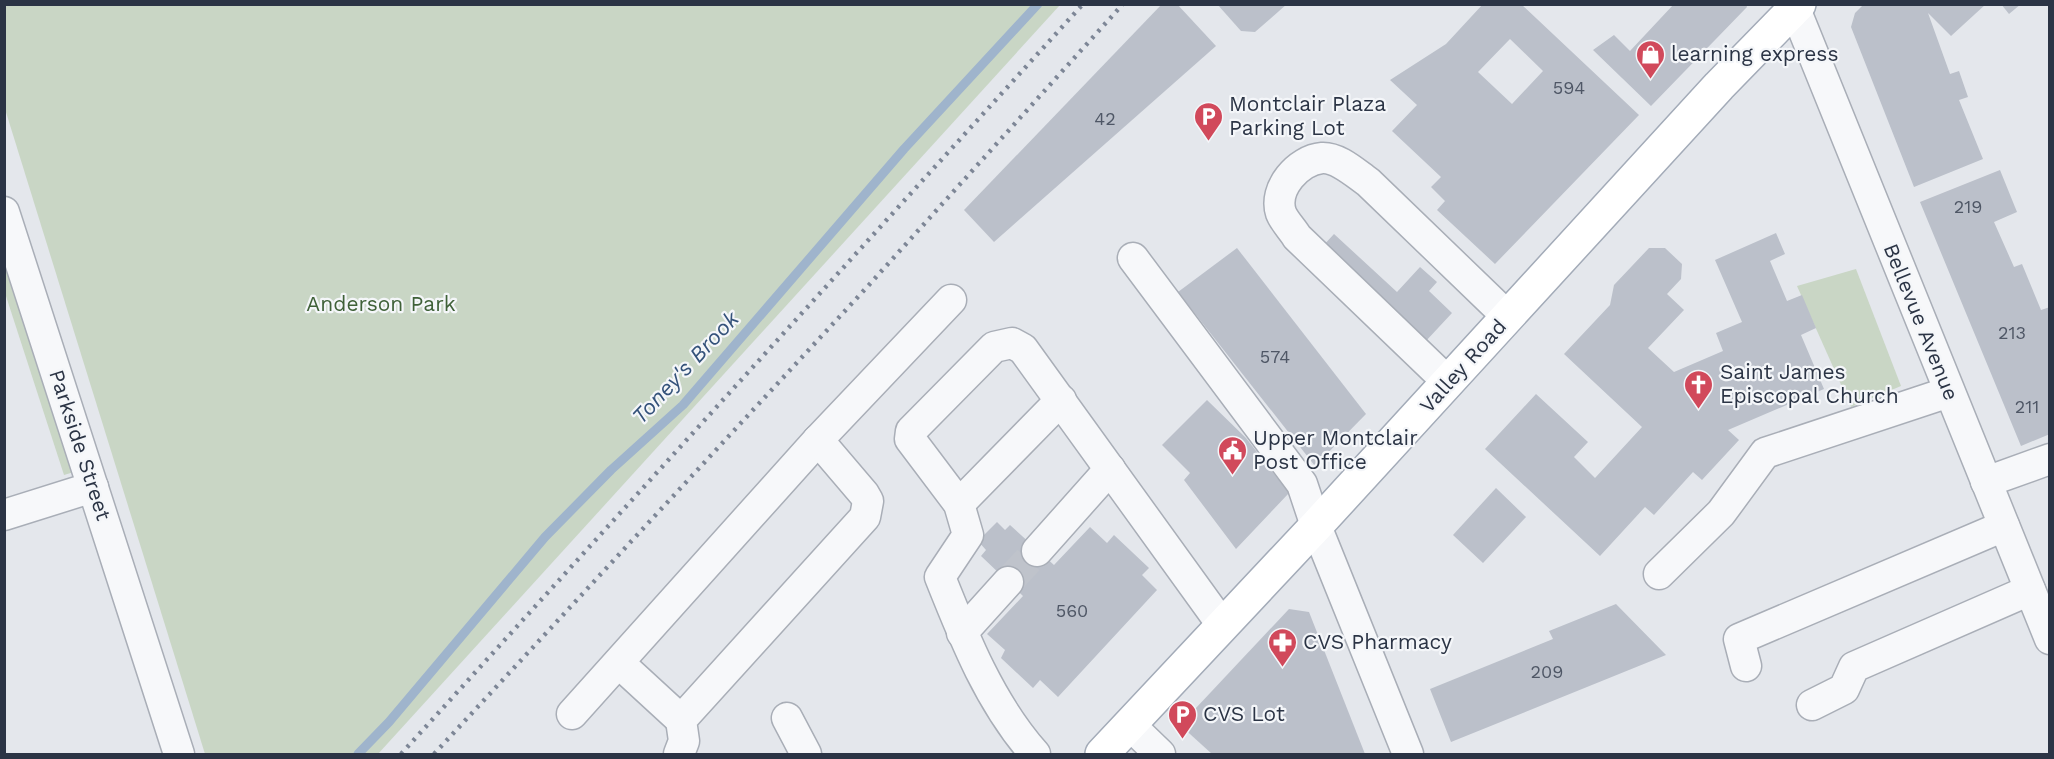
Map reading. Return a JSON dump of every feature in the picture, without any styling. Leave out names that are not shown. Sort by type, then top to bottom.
[{"type":"main road","name":"Valley Road","points":[[1102,754],[1316,526],[1795,6]]},
{"type":"street","name":"Bellevue Avenue","points":[[1795,6],[2049,639]]},
{"type":"street","points":[[1448,382],[1297,237],[1281,212],[1282,187],[1293,174],[1299,168],[1322,158],[1341,164],[1368,182],[1508,317]]},
{"type":"street","name":"Parkside Street","points":[[4,212],[179,754]]},
{"type":"street","points":[[1133,258],[1302,484],[1316,526],[1408,754]]},
{"type":"street","points":[[572,714],[818,440],[951,300]]},
{"type":"street","points":[[1035,754],[1018,734],[988,687],[962,633],[940,577],[968,535],[959,504],[912,442],[911,431],[1000,344],[1012,343],[1023,349],[1223,626]]},
{"type":"street","points":[[1659,574],[1721,513],[1765,453],[1949,392]]},
{"type":"street","points":[[959,504],[1061,400]]},
{"type":"street","points":[[681,720],[865,517],[868,501],[864,494],[818,440]]},
{"type":"street","points":[[1986,482],[2049,459]]},
{"type":"street","points":[[1037,551],[1110,469]]},
{"type":"street","points":[[4,514],[93,487]]},
{"type":"street","points":[[1746,666],[1738,639],[2004,526]]},
{"type":"street","points":[[962,633],[1008,582]]},
{"type":"street","points":[[1812,705],[1844,689],[1854,667],[2030,590]]},
{"type":"street","points":[[619,663],[681,720],[684,741],[679,754]]},
{"type":"street","points":[[788,718],[806,754]]},
{"type":"street","points":[[1131,725],[1160,754]]},
{"type":"green space","name":"Anderson Park","points":[[4,5],[1060,5],[378,754],[205,754],[5,109]]},
{"type":"green space","points":[[4,222],[84,469],[64,475],[5,293]]},
{"type":"green space","points":[[1856,269],[1901,386],[1851,407],[1797,286]]},
{"type":"building","points":[[1162,4],[1177,4],[1216,46],[994,242],[964,210]]},
{"type":"building","points":[[1217,4],[1287,4],[1255,32],[1241,31]]},
{"type":"building","points":[[1483,4],[1521,4],[1639,115],[1495,264],[1437,210],[1445,201],[1431,187],[1441,177],[1392,131],[1417,105],[1390,80],[1446,44]],"holes":[[[1510,39],[1543,71],[1512,104],[1478,72]]]},
{"type":"building","name":"learning express","points":[[1674,4],[1746,4],[1747,7],[1651,106],[1593,50],[1614,35],[1630,51]]},
{"type":"building","points":[[1864,4],[1986,4],[1951,36],[1928,13],[1950,74],[1959,71],[1968,97],[1959,100],[1983,159],[1914,187],[1851,27],[1855,13]]},
{"type":"building","points":[[2001,4],[2021,4],[2009,14]]},
{"type":"building","points":[[2000,170],[2017,212],[1994,222],[2014,267],[2022,264],[2041,310],[2050,307],[2050,434],[2021,446],[1920,202]]},
{"type":"building","name":"Saint James Episcopal Church","points":[[1776,233],[1785,254],[1770,261],[1787,301],[1802,295],[1816,328],[1801,335],[1824,389],[1728,430],[1739,440],[1702,480],[1693,472],[1654,515],[1645,507],[1600,556],[1485,449],[1536,394],[1588,442],[1574,457],[1595,478],[1642,427],[1564,354],[1610,305],[1614,285],[1649,248],[1665,248],[1682,264],[1681,279],[1667,294],[1684,310],[1648,348],[1674,372],[1723,351],[1716,333],[1742,322],[1715,260]]},
{"type":"building","points":[[1334,234],[1397,292],[1420,267],[1437,282],[1429,291],[1452,313],[1425,342],[1322,247]]},
{"type":"building","points":[[1237,248],[1366,414],[1315,466],[1178,292]]},
{"type":"building","name":"Upper Montclair Post Office","points":[[1207,400],[1246,438],[1289,493],[1236,549],[1184,480],[1190,473],[1162,445]]},
{"type":"building","points":[[1496,488],[1526,517],[1483,563],[1453,535]]},
{"type":"building","points":[[997,522],[1005,530],[1010,525],[1054,565],[1090,527],[1107,543],[1114,535],[1149,568],[1142,575],[1157,590],[1058,697],[1040,680],[1033,688],[1001,658],[1005,650],[987,634],[1023,596],[981,556],[986,550],[978,541]]},
{"type":"building","points":[[1616,604],[1666,655],[1451,742],[1430,689],[1553,639],[1549,631]]},
{"type":"building","name":"CVS Pharmacy","points":[[1289,609],[1309,612],[1365,754],[1212,754],[1180,725]]},
{"type":"waterway","name":"Toney's Brook","points":[[358,754],[389,722],[545,537],[611,470],[683,405],[904,149],[1038,4]]},
{"type":"tunnel","points":[[1008,582],[1037,551]]},
{"type":"railway","points":[[401,754],[1083,4]]},
{"type":"railway","points":[[434,754],[868,286],[1123,4]]},
{"type":"place","name":"learning express","points":[[1650,80]]},
{"type":"place","name":"Montclair Plaza Parking Lot","points":[[1208,142]]},
{"type":"place","name":"Saint James Episcopal Church","points":[[1699,410]]},
{"type":"place","name":"Upper Montclair Post Office","points":[[1232,476]]},
{"type":"place","name":"CVS Pharmacy","points":[[1282,668]]},
{"type":"place","name":"CVS Lot","points":[[1182,740]]}]
